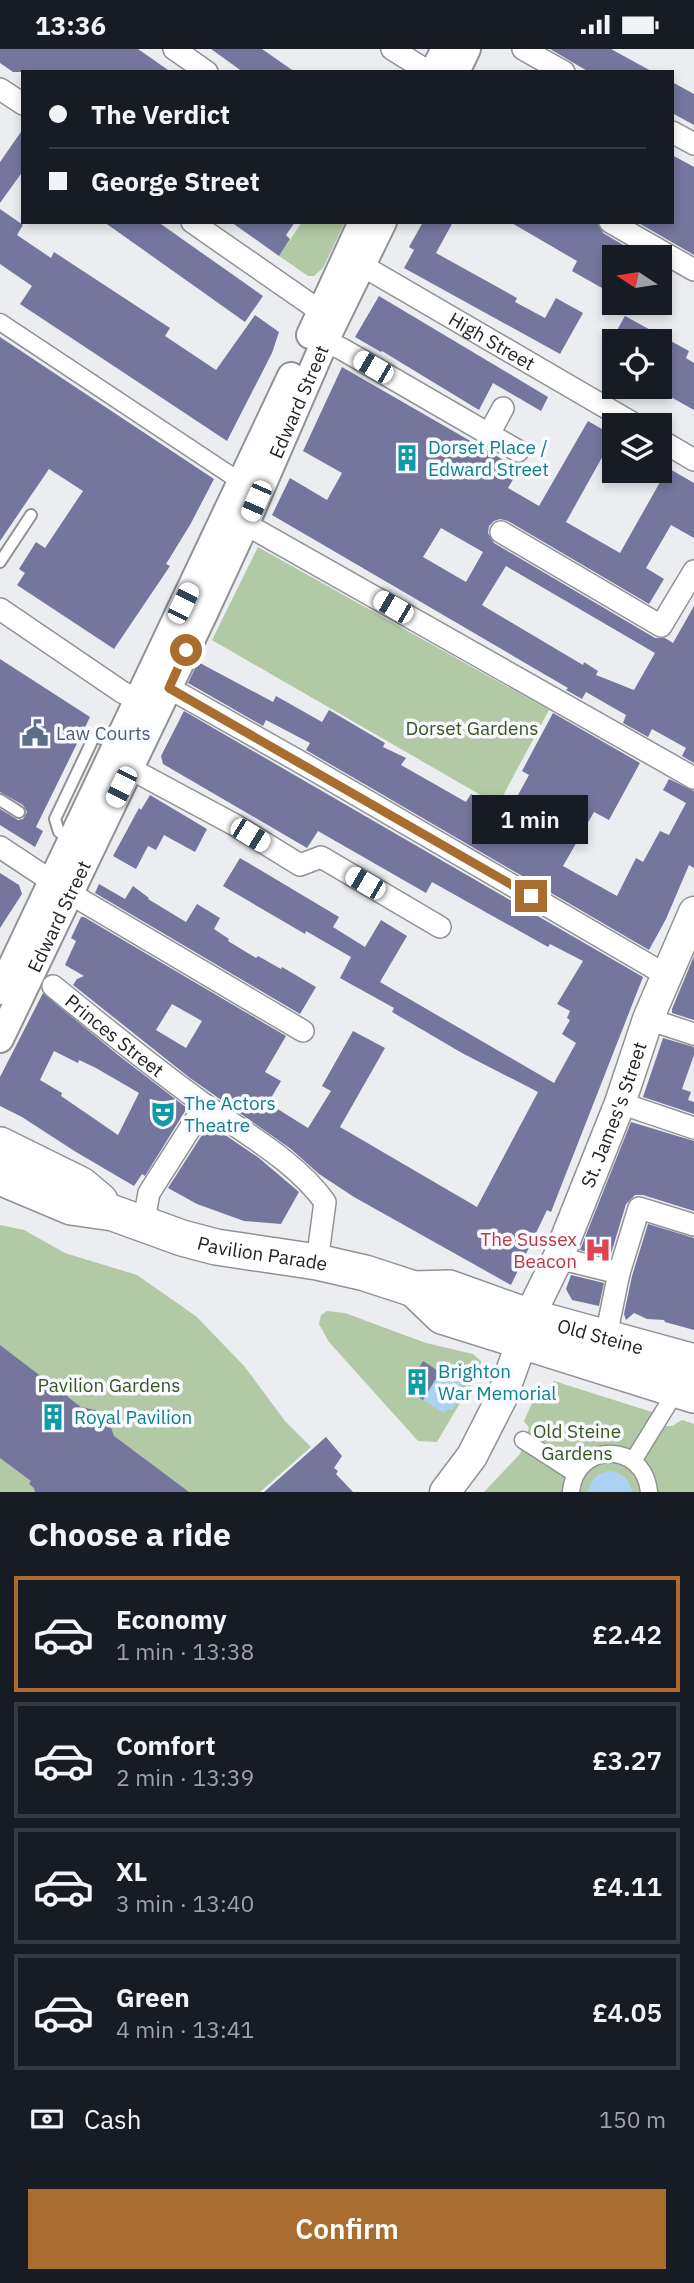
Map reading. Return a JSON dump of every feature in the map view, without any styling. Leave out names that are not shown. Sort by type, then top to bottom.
[{"type":"highway","name":"Pavilion Parade","points":[[0,1145],[80,1185],[128,1219]]},
{"type":"highway","name":"Pavilion Parade","points":[[0,1177],[71,1207],[128,1219],[216,1247],[317,1262],[365,1273],[414,1289],[449,1288],[526,1329]]},
{"type":"highway","name":"Old Steine","points":[[526,1329],[606,1336],[694,1361]]},
{"type":"highway","name":"Old Steine","points":[[526,1329],[682,1398]]},
{"type":"main road","name":"St. James's Street","points":[[526,1329],[558,1258],[620,1103],[648,1019],[693,918]]},
{"type":"main road","points":[[445,1492],[472,1456],[496,1409],[526,1329]]},
{"type":"street","points":[[174,49],[204,70]]},
{"type":"street","points":[[392,49],[428,70]]},
{"type":"street","points":[[432,70],[445,49]]},
{"type":"street","points":[[457,70],[467,49]]},
{"type":"street","points":[[523,49],[560,70]]},
{"type":"street","points":[[0,89],[21,103]]},
{"type":"street","points":[[674,133],[694,144]]},
{"type":"street","points":[[195,224],[323,326],[518,451]]},
{"type":"street","name":"Edward Street","points":[[354,261],[362,224]]},
{"type":"street","name":"Edward Street","points":[[0,991],[62,887],[74,839],[153,693],[354,261],[382,224]]},
{"type":"street","points":[[614,224],[694,270]]},
{"type":"street","name":"High Street","points":[[354,261],[615,413]]},
{"type":"street","points":[[0,322],[242,482]]},
{"type":"street","name":"Edward Street","points":[[236,518],[242,482],[323,326]]},
{"type":"street","points":[[489,434],[503,408]]},
{"type":"street","points":[[672,447],[694,460]]},
{"type":"street","points":[[236,518],[694,778]]},
{"type":"street","points":[[502,532],[661,626],[694,571]]},
{"type":"street","points":[[0,609],[122,692],[153,693],[309,767],[666,975]]},
{"type":"street","points":[[119,757],[300,865],[321,857],[440,927]]},
{"type":"street","name":"Edward Street","points":[[0,1039],[119,757]]},
{"type":"street","points":[[0,847],[303,1031]]},
{"type":"street","name":"Princes Street","points":[[53,986],[139,1057],[254,1138],[312,1184],[325,1202],[317,1262]]},
{"type":"street","points":[[648,1019],[694,1034]]},
{"type":"street","points":[[620,1103],[694,1128]]},
{"type":"street","points":[[128,1219],[149,1193],[205,1105]]},
{"type":"street","points":[[606,1336],[619,1273],[639,1208],[694,1225]]},
{"type":"street","points":[[558,1258],[619,1273]]},
{"type":"street","points":[[633,1461],[682,1398]]},
{"type":"street","points":[[523,1440],[576,1474]]},
{"type":"street","points":[[571,1492],[576,1474],[583,1464],[599,1455],[617,1454],[633,1461],[646,1476],[649,1492]]},
{"type":"lane","points":[[0,562],[31,515]]},
{"type":"lane","points":[[0,800],[19,812]]},
{"type":"green space","points":[[301,224],[344,224],[323,268],[314,276],[308,276],[279,256]]},
{"type":"green space","name":"Dorset Gardens","points":[[258,547],[549,710],[498,805],[212,640]]},
{"type":"green space","name":"Pavilion Gardens","points":[[0,1225],[24,1230],[65,1253],[137,1275],[197,1317],[245,1367],[285,1421],[311,1447],[260,1492],[0,1492]]},
{"type":"green space","points":[[327,1311],[345,1313],[426,1343],[473,1354],[481,1361],[480,1369],[437,1442],[418,1441],[329,1342],[319,1324],[321,1315]]},
{"type":"green space","name":"Old Steine Gardens","points":[[554,1381],[652,1412],[658,1426],[672,1426],[682,1420],[694,1424],[694,1492],[484,1492],[520,1454],[529,1428],[524,1421],[539,1387],[548,1387]]},
{"type":"water","points":[[432,1367],[462,1384],[460,1388],[463,1393],[452,1410],[447,1409],[444,1413],[415,1395]]},
{"type":"water","points":[[609,1471],[625,1477],[632,1492],[588,1492],[595,1478]]},
{"type":"building","points":[[0,49],[138,49],[168,70],[13,72],[0,63]]},
{"type":"building","points":[[211,49],[262,49],[292,70],[240,70]]},
{"type":"building","points":[[550,49],[611,49],[649,70],[586,70]]},
{"type":"building","points":[[674,83],[694,94],[694,125],[674,114]]},
{"type":"building","points":[[21,132],[21,174],[0,203],[0,162]]},
{"type":"building","points":[[674,156],[694,167],[694,255],[640,224],[674,224]]},
{"type":"building","points":[[0,209],[23,225],[17,235],[51,258],[54,252],[170,328],[165,336],[216,370],[255,315],[279,332],[272,353],[227,441],[20,304],[32,286],[0,264]]},
{"type":"building","points":[[107,224],[161,224],[263,296],[245,322]]},
{"type":"building","points":[[234,224],[294,224],[286,235],[290,239],[279,256]]},
{"type":"building","points":[[422,224],[452,224],[436,253],[517,298],[515,302],[545,318],[556,298],[583,313],[560,354],[404,268],[414,250],[409,247]]},
{"type":"building","points":[[513,224],[598,224],[603,233],[623,245],[602,245],[602,288],[572,271],[577,261]]},
{"type":"building","points":[[379,296],[548,397],[541,411],[493,383],[479,410],[355,337]]},
{"type":"building","points":[[625,316],[649,329],[618,329]]},
{"type":"building","points":[[0,337],[214,479],[166,564],[170,566],[114,649],[17,585],[25,573],[19,569],[36,542],[45,548],[83,491],[49,469],[0,541]]},
{"type":"building","points":[[672,342],[689,351],[686,358],[694,363],[694,410],[672,398]]},
{"type":"building","points":[[342,367],[519,469],[508,488],[539,506],[588,421],[602,429],[602,458],[566,522],[620,553],[660,483],[672,483],[672,470],[694,483],[694,538],[671,525],[646,568],[664,579],[649,604],[508,521],[494,521],[489,526],[488,533],[494,543],[655,638],[665,638],[673,643],[694,606],[694,763],[682,756],[686,748],[652,729],[648,737],[623,723],[626,715],[586,692],[582,699],[566,690],[568,688],[272,515],[290,478],[327,500],[342,473],[303,451]],"holes":[[[441,528],[483,552],[466,582],[423,557]],[[506,566],[655,653],[634,690],[596,675],[598,671],[584,662],[583,665],[482,605]]]},
{"type":"building","name":"Law Courts","points":[[0,659],[90,717],[36,827],[43,831],[35,847],[0,825],[0,809],[18,820],[23,819],[27,812],[23,805],[0,792]]},
{"type":"building","points":[[198,662],[273,702],[276,696],[322,722],[329,710],[385,743],[383,747],[406,758],[401,765],[466,802],[471,794],[507,815],[529,775],[522,771],[553,713],[640,763],[609,820],[594,812],[563,866],[617,896],[636,858],[643,862],[660,831],[669,835],[686,803],[663,790],[669,779],[694,791],[694,868],[689,865],[666,919],[649,950],[306,750],[310,743],[266,720],[263,726],[188,683]]},
{"type":"building","points":[[184,711],[643,977],[551,1212],[547,1210],[511,1285],[354,1197],[190,1078],[73,985],[77,979],[84,976],[65,965],[76,941],[71,938],[81,917],[84,917],[286,1036],[265,1072],[281,1081],[268,1103],[308,1128],[331,1091],[322,1086],[353,1031],[385,1048],[340,1127],[477,1207],[538,1092],[462,1053],[392,1012],[394,1008],[340,978],[351,957],[306,931],[305,934],[223,886],[240,858],[339,917],[333,927],[365,947],[381,920],[407,936],[380,982],[554,1083],[576,1043],[562,1034],[570,1020],[567,1018],[570,1011],[557,1004],[583,961],[550,944],[548,947],[432,882],[426,893],[318,831],[307,848],[163,764],[161,756]],"holes":[[[172,1004],[202,1021],[186,1048],[156,1030]]]},
{"type":"building","points":[[150,795],[207,829],[195,852],[164,835],[156,850],[148,846],[136,869],[113,856],[139,808],[141,810]]},
{"type":"building","points":[[0,873],[19,885],[22,894],[0,928]]},
{"type":"building","points":[[99,884],[125,899],[133,886],[148,899],[186,922],[197,904],[220,918],[214,929],[229,939],[228,941],[316,987],[300,1014],[95,893]]},
{"type":"building","points":[[694,956],[694,1020],[672,1013],[672,1009]]},
{"type":"building","points":[[43,993],[187,1108],[145,1176],[142,1174],[134,1186],[0,1106],[0,1077]],"holes":[[[54,1051],[78,1063],[79,1060],[96,1068],[139,1093],[118,1135],[40,1080]]]},
{"type":"building","points":[[663,1038],[694,1047],[694,1055],[682,1089],[691,1092],[688,1100],[694,1102],[694,1114],[643,1097]]},
{"type":"building","points":[[631,1122],[694,1141],[694,1211],[635,1195],[626,1204],[610,1257],[580,1250]]},
{"type":"building","points":[[209,1124],[259,1158],[299,1192],[281,1224],[244,1221],[197,1204],[168,1188]]},
{"type":"building","points":[[648,1224],[694,1238],[694,1330],[664,1320],[647,1319],[634,1313],[626,1320],[624,1314],[632,1276]]},
{"type":"building","points":[[571,1275],[604,1283],[599,1306],[572,1300],[566,1289]]},
{"type":"building","name":"Royal Pavilion","points":[[0,1345],[81,1407],[100,1411],[108,1419],[114,1436],[189,1492],[35,1492],[29,1484],[31,1481],[0,1458]]},
{"type":"building","name":"Brighton War Memorial","points":[[423,1361],[440,1372],[423,1400],[406,1389]]},
{"type":"building","points":[[326,1437],[342,1456],[334,1468],[338,1471],[336,1474],[353,1492],[264,1492]]},
{"type":"place","name":"Dorset Place / Edward Street","points":[[407,458]]},
{"type":"place","name":"Law Courts","points":[[35,733]]},
{"type":"place","name":"The Actors Theatre","points":[[163,1114]]},
{"type":"place","name":"The Sussex Beacon","points":[[598,1250]]},
{"type":"place","name":"Brighton War Memorial","points":[[417,1382]]},
{"type":"place","name":"Royal Pavilion","points":[[53,1417]]},
{"type":"route","points":[[186,650],[169,688],[531,896]]}]
